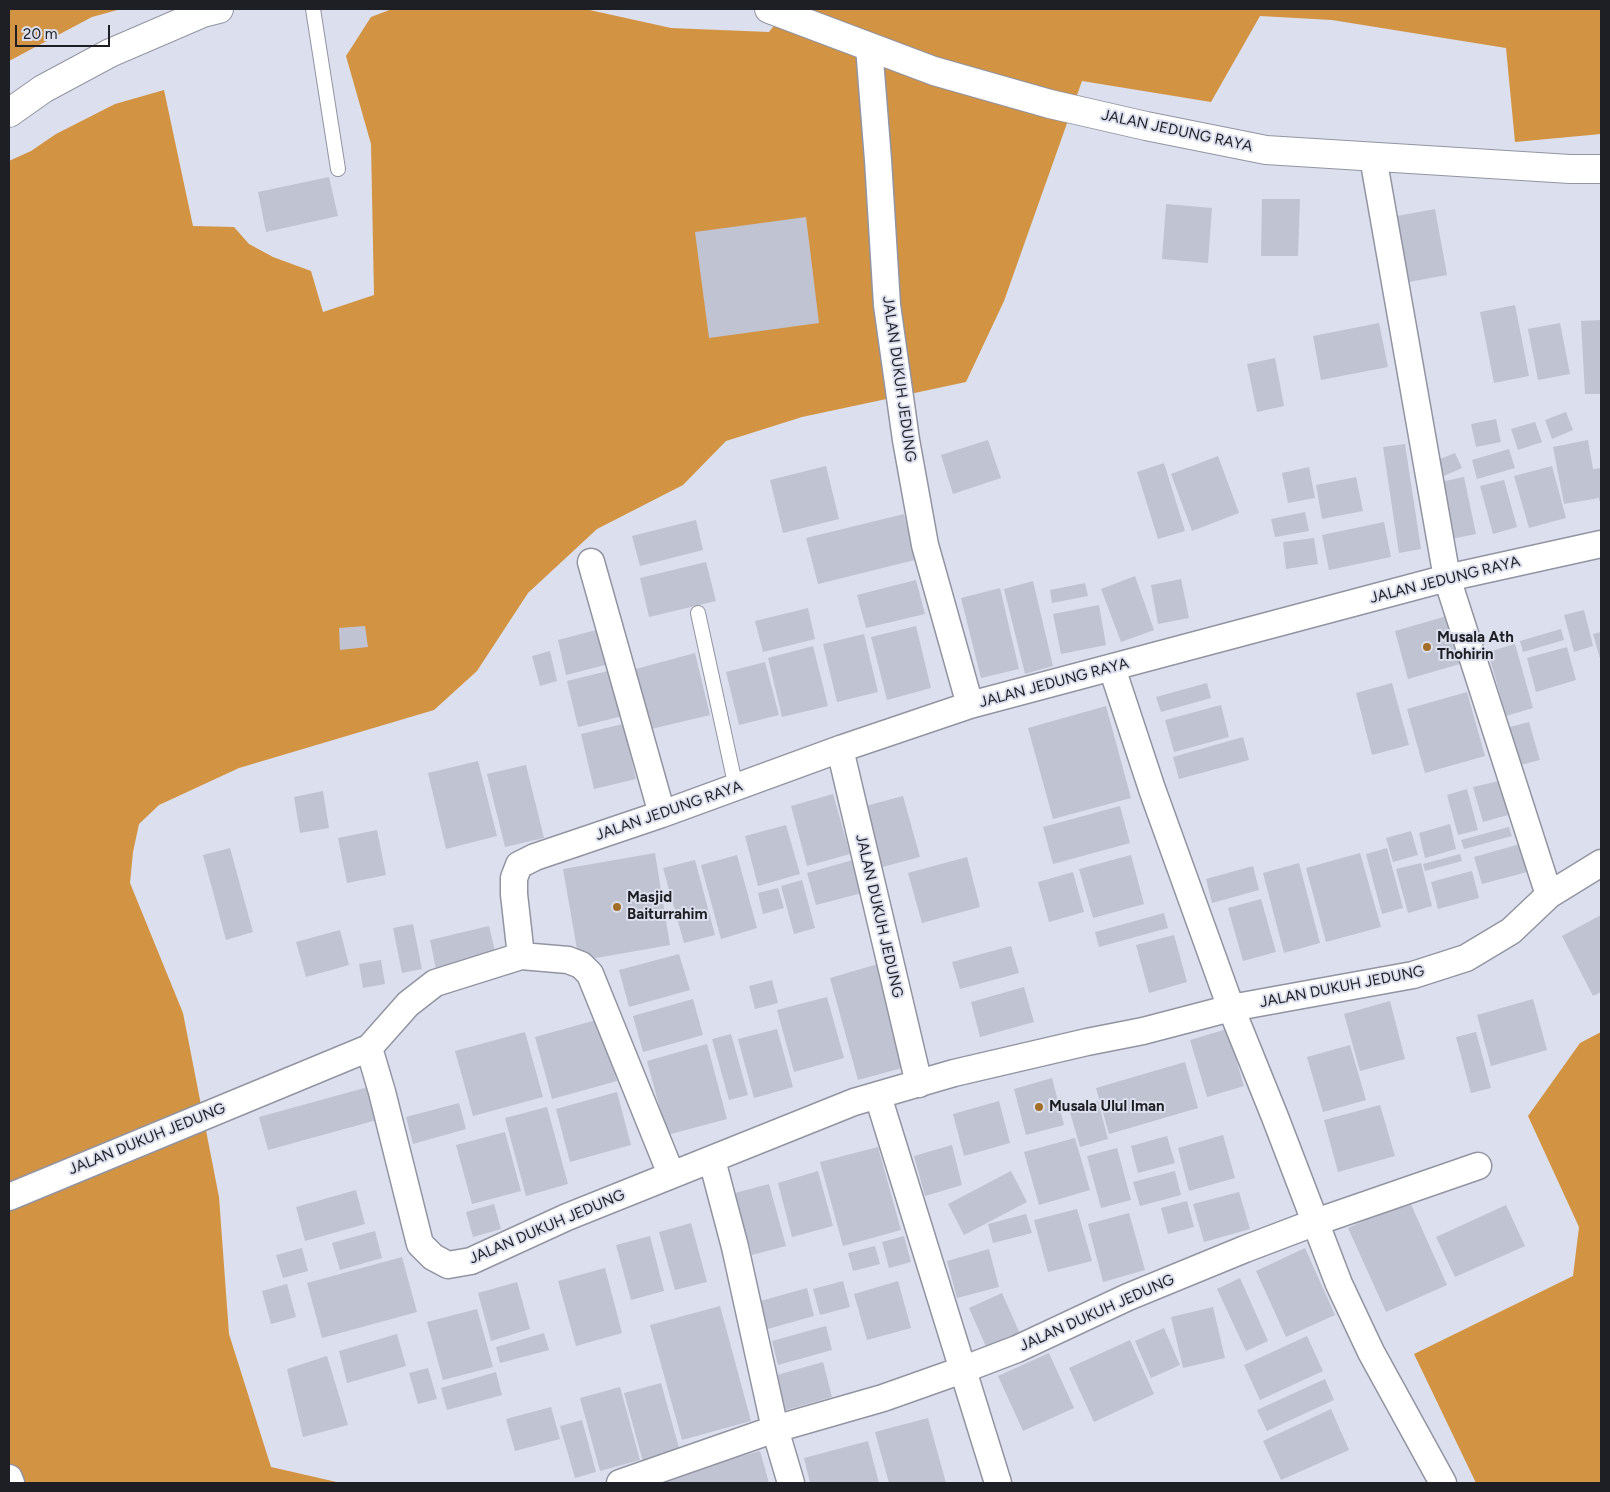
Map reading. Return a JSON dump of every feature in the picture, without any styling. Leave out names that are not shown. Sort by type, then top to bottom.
[{"type":"street","points":[[9,113],[43,89],[110,53],[203,13],[219,9]]},
{"type":"street","name":"JALAN JEDUNG RAYA","points":[[769,9],[934,71],[1050,104],[1146,126],[1266,150],[1570,169],[1601,169]]},
{"type":"street","name":"JALAN DUKUH JEDUNG","points":[[869,47],[887,305],[906,440],[925,545],[970,705]]},
{"type":"street","points":[[1373,157],[1447,578],[1549,895]]},
{"type":"street","name":"JALAN JEDUNG RAYA","points":[[521,956],[514,878],[519,865],[535,857],[970,705],[1447,578],[1601,544]]},
{"type":"street","points":[[591,562],[662,814]]},
{"type":"street","points":[[1112,668],[1152,789],[1231,1008],[1339,1284],[1371,1352],[1443,1483]]},
{"type":"street","name":"JALAN DUKUH JEDUNG","points":[[840,749],[919,1084]]},
{"type":"street","name":"JALAN DUKUH JEDUNG","points":[[369,1048],[382,1092],[420,1244],[433,1257],[448,1265],[471,1261],[567,1217],[854,1102],[954,1074],[1087,1042],[1143,1031],[1231,1008],[1413,975],[1466,958],[1511,931],[1549,895],[1601,863]]},
{"type":"street","name":"JALAN DUKUH JEDUNG","points":[[9,1197],[369,1048],[408,1004],[435,983],[521,956],[568,960],[581,965],[590,974],[671,1174]]},
{"type":"street","points":[[878,1096],[998,1483]]},
{"type":"street","points":[[712,1160],[735,1247],[776,1429],[791,1483]]},
{"type":"street","name":"JALAN DUKUH JEDUNG","points":[[620,1483],[776,1429],[883,1398],[962,1370],[1017,1349],[1128,1297],[1316,1222],[1478,1166]]},
{"type":"street","points":[[9,1478],[11,1483]]},
{"type":"lane","points":[[313,9],[338,169]]},
{"type":"lane","points":[[698,614],[736,788]]},
{"type":"shaded area","points":[[9,9],[121,9],[92,17],[9,61]]},
{"type":"shaded area","points":[[392,9],[585,9],[671,28],[769,32],[787,9],[1601,9],[1601,134],[1515,142],[1506,48],[1332,20],[1260,16],[1211,102],[1082,81],[1004,301],[966,382],[802,417],[726,441],[683,485],[597,529],[528,593],[477,671],[434,710],[239,768],[159,805],[139,824],[133,852],[130,883],[183,1013],[219,1197],[229,1334],[271,1467],[341,1483],[9,1483],[9,161],[31,151],[56,134],[115,104],[164,90],[193,226],[234,227],[249,244],[273,257],[311,271],[323,312],[374,295],[371,144],[346,56],[371,17]]},
{"type":"shaded area","points":[[1601,1032],[1601,1483],[1476,1483],[1414,1354],[1573,1276],[1579,1227],[1528,1116],[1580,1043]]},
{"type":"building","points":[[329,177],[338,216],[266,232],[258,192]]},
{"type":"building","points":[[1262,199],[1300,199],[1298,256],[1261,256]]},
{"type":"building","points":[[1166,204],[1212,208],[1208,263],[1162,259]]},
{"type":"building","points":[[1435,209],[1447,275],[1409,282],[1397,216]]},
{"type":"building","points":[[806,217],[819,323],[709,338],[695,232]]},
{"type":"building","points":[[1515,305],[1529,376],[1494,383],[1480,312]]},
{"type":"building","points":[[1601,320],[1601,394],[1585,394],[1581,321]]},
{"type":"building","points":[[1379,323],[1388,367],[1321,380],[1313,336]]},
{"type":"building","points":[[1560,323],[1570,374],[1538,380],[1528,329]]},
{"type":"building","points":[[1275,358],[1284,406],[1257,412],[1247,364]]},
{"type":"building","points":[[1566,412],[1573,430],[1552,439],[1545,420]]},
{"type":"building","points":[[1496,419],[1501,442],[1476,447],[1471,424]]},
{"type":"building","points":[[1535,422],[1542,442],[1518,450],[1511,429]]},
{"type":"building","points":[[988,440],[1001,478],[953,494],[941,455]]},
{"type":"building","points":[[1588,440],[1593,469],[1601,468],[1601,500],[1599,501],[1599,498],[1564,504],[1553,447]]},
{"type":"building","points":[[1405,444],[1421,549],[1399,553],[1383,447]]},
{"type":"building","points":[[1509,449],[1515,468],[1477,479],[1472,460]]},
{"type":"building","points":[[1455,453],[1462,468],[1439,478],[1432,462]]},
{"type":"building","points":[[1218,456],[1239,513],[1192,531],[1171,474]]},
{"type":"building","points":[[1164,463],[1185,531],[1158,539],[1137,472]]},
{"type":"building","points":[[826,466],[839,519],[783,533],[770,480]]},
{"type":"building","points":[[1552,466],[1566,518],[1529,528],[1514,476]]},
{"type":"building","points":[[1309,467],[1315,498],[1288,503],[1282,473]]},
{"type":"building","points":[[1356,477],[1363,511],[1322,519],[1316,485]]},
{"type":"building","points":[[1464,477],[1476,534],[1451,539],[1440,482]]},
{"type":"building","points":[[1504,480],[1517,527],[1493,534],[1480,486]]},
{"type":"building","points":[[1305,512],[1309,531],[1275,537],[1271,519]]},
{"type":"building","points":[[904,514],[915,560],[818,584],[806,538]]},
{"type":"building","points":[[696,520],[703,550],[640,566],[632,536]]},
{"type":"building","points":[[1384,522],[1391,557],[1329,570],[1322,535]]},
{"type":"building","points":[[1314,538],[1318,564],[1286,569],[1283,542]]},
{"type":"building","points":[[706,562],[716,601],[649,617],[640,578]]},
{"type":"building","points":[[1135,576],[1154,630],[1121,642],[1101,589]]},
{"type":"building","points":[[1181,579],[1189,618],[1158,624],[1151,585]]},
{"type":"building","points":[[916,580],[925,614],[866,628],[857,595]]},
{"type":"building","points":[[1033,581],[1053,666],[1025,674],[1004,589]]},
{"type":"building","points":[[1085,583],[1088,596],[1052,603],[1050,590]]},
{"type":"building","points":[[1000,588],[1019,669],[981,678],[961,598]]},
{"type":"building","points":[[1099,605],[1106,645],[1061,654],[1053,614]]},
{"type":"building","points":[[808,608],[815,639],[763,652],[755,621]]},
{"type":"building","points":[[1584,610],[1593,646],[1574,652],[1564,615]]},
{"type":"building","name":"Musala Ath Thohirin","points":[[1447,616],[1460,664],[1408,679],[1395,631]]},
{"type":"building","points":[[365,626],[368,647],[340,650],[339,628]]},
{"type":"building","points":[[916,626],[931,688],[887,700],[871,637]]},
{"type":"building","points":[[600,629],[609,664],[566,675],[558,640]]},
{"type":"building","points":[[1561,629],[1564,640],[1523,652],[1520,641]]},
{"type":"building","points":[[1601,632],[1601,662],[1593,634]]},
{"type":"building","points":[[864,634],[878,692],[837,702],[823,644]]},
{"type":"building","points":[[1515,644],[1533,708],[1506,716],[1488,652]]},
{"type":"building","points":[[813,646],[828,706],[782,717],[768,658]]},
{"type":"building","points":[[1567,647],[1576,680],[1536,692],[1527,658]]},
{"type":"building","points":[[550,651],[557,681],[540,686],[532,656]]},
{"type":"building","points":[[695,653],[710,715],[647,730],[632,670]]},
{"type":"building","points":[[765,662],[779,715],[739,725],[726,672]]},
{"type":"building","points":[[612,670],[623,716],[578,727],[567,681]]},
{"type":"building","points":[[1207,683],[1211,698],[1161,712],[1156,697]]},
{"type":"building","points":[[1392,683],[1409,745],[1372,755],[1356,693]]},
{"type":"building","points":[[1467,692],[1485,756],[1425,773],[1407,709]]},
{"type":"building","points":[[1221,705],[1229,737],[1174,752],[1165,720]]},
{"type":"building","points":[[1106,706],[1131,798],[1053,819],[1028,728]]},
{"type":"building","points":[[1529,722],[1540,760],[1513,767],[1502,729]]},
{"type":"building","points":[[623,724],[636,779],[594,789],[581,734]]},
{"type":"building","points":[[1243,737],[1249,760],[1179,779],[1173,757]]},
{"type":"building","points":[[478,761],[497,836],[446,849],[428,773]]},
{"type":"building","points":[[526,765],[544,838],[505,847],[487,774]]},
{"type":"building","points":[[1499,781],[1508,815],[1483,822],[1473,787]]},
{"type":"building","points":[[1467,789],[1478,830],[1458,835],[1447,795]]},
{"type":"building","points":[[323,791],[329,828],[300,833],[294,797]]},
{"type":"building","points":[[833,794],[850,854],[807,866],[791,806]]},
{"type":"building","points":[[903,796],[920,857],[875,869],[858,808]]},
{"type":"building","points":[[1120,806],[1130,843],[1053,864],[1043,827]]},
{"type":"building","points":[[1450,824],[1456,849],[1425,858],[1419,833]]},
{"type":"building","points":[[786,825],[800,874],[758,886],[745,836]]},
{"type":"building","points":[[1509,827],[1512,836],[1464,849],[1461,840]]},
{"type":"building","points":[[377,830],[386,875],[347,883],[338,838]]},
{"type":"building","points":[[1411,831],[1418,855],[1393,862],[1386,838]]},
{"type":"building","points":[[1520,844],[1527,872],[1482,884],[1474,857]]},
{"type":"building","points":[[230,848],[253,932],[226,940],[203,855]]},
{"type":"building","points":[[1387,848],[1403,908],[1382,914],[1366,854]]},
{"type":"building","name":"Masjid Baiturrahim","points":[[655,853],[670,945],[579,961],[563,869]]},
{"type":"building","points":[[1360,853],[1381,927],[1326,942],[1306,868]]},
{"type":"building","points":[[1460,854],[1462,861],[1425,871],[1423,864]]},
{"type":"building","points":[[737,855],[757,928],[721,939],[701,865]]},
{"type":"building","points":[[1131,855],[1144,904],[1093,918],[1079,869]]},
{"type":"building","points":[[967,857],[980,907],[922,923],[908,873]]},
{"type":"building","points":[[695,860],[715,935],[684,943],[663,868]]},
{"type":"building","points":[[853,860],[862,893],[816,905],[807,873]]},
{"type":"building","points":[[1299,863],[1320,943],[1284,953],[1263,873]]},
{"type":"building","points":[[1421,863],[1432,906],[1408,913],[1396,869]]},
{"type":"building","points":[[1253,866],[1259,890],[1212,903],[1206,879]]},
{"type":"building","points":[[1472,871],[1479,898],[1438,909],[1431,882]]},
{"type":"building","points":[[1073,872],[1084,912],[1049,922],[1038,882]]},
{"type":"building","points":[[802,880],[815,928],[794,934],[781,886]]},
{"type":"building","points":[[778,888],[784,908],[763,914],[758,893]]},
{"type":"building","points":[[1261,899],[1276,952],[1243,961],[1228,908]]},
{"type":"building","points":[[1164,913],[1168,928],[1099,947],[1095,932]]},
{"type":"building","points":[[1601,915],[1601,992],[1593,996],[1562,936]]},
{"type":"building","points":[[413,924],[422,969],[402,973],[393,928]]},
{"type":"building","points":[[489,926],[497,960],[437,974],[430,940]]},
{"type":"building","points":[[340,930],[349,965],[306,977],[296,942]]},
{"type":"building","points":[[1174,935],[1187,982],[1149,993],[1136,945]]},
{"type":"building","points":[[1011,946],[1019,973],[960,989],[952,962]]},
{"type":"building","points":[[679,954],[690,990],[629,1007],[619,970]]},
{"type":"building","points":[[381,960],[385,984],[363,988],[359,964]]},
{"type":"building","points":[[878,964],[906,1067],[858,1080],[830,978]]},
{"type":"building","points":[[772,980],[778,1003],[755,1009],[749,986]]},
{"type":"building","points":[[1024,987],[1034,1022],[980,1037],[971,1002]]},
{"type":"building","points":[[827,997],[844,1058],[794,1072],[777,1010]]},
{"type":"building","points":[[693,999],[703,1035],[643,1052],[633,1016]]},
{"type":"building","points":[[1533,999],[1547,1050],[1491,1066],[1477,1015]]},
{"type":"building","points":[[1390,1001],[1405,1059],[1360,1071],[1344,1014]]},
{"type":"building","points":[[600,1019],[617,1081],[552,1099],[535,1037]]},
{"type":"building","points":[[777,1029],[793,1087],[754,1098],[738,1039]]},
{"type":"building","points":[[1227,1029],[1244,1086],[1207,1097],[1190,1040]]},
{"type":"building","points":[[525,1032],[543,1097],[473,1116],[455,1051]]},
{"type":"building","points":[[1476,1032],[1491,1088],[1471,1093],[1456,1037]]},
{"type":"building","points":[[731,1034],[748,1095],[729,1100],[712,1039]]},
{"type":"building","points":[[707,1044],[727,1119],[667,1135],[647,1061]]},
{"type":"building","points":[[1350,1045],[1366,1100],[1323,1112],[1307,1057]]},
{"type":"building","points":[[1185,1062],[1198,1108],[1109,1134],[1096,1088]]},
{"type":"building","name":"Musala Ulul Iman","points":[[1052,1078],[1064,1125],[1026,1135],[1014,1089]]},
{"type":"building","points":[[368,1087],[377,1120],[268,1150],[259,1117]]},
{"type":"building","points":[[617,1092],[631,1145],[570,1162],[556,1109]]},
{"type":"building","points":[[999,1101],[1010,1143],[964,1156],[953,1114]]},
{"type":"building","points":[[1098,1101],[1108,1139],[1080,1147],[1069,1109]]},
{"type":"building","points":[[459,1103],[466,1129],[413,1144],[406,1117]]},
{"type":"building","points":[[1380,1105],[1395,1156],[1338,1172],[1324,1120]]},
{"type":"building","points":[[547,1107],[568,1184],[526,1196],[505,1118]]},
{"type":"building","points":[[505,1132],[521,1191],[472,1204],[456,1145]]},
{"type":"building","points":[[1223,1135],[1235,1178],[1189,1191],[1178,1148]]},
{"type":"building","points":[[1167,1136],[1175,1163],[1138,1173],[1131,1146]]},
{"type":"building","points":[[1075,1138],[1090,1190],[1039,1205],[1024,1152]]},
{"type":"building","points":[[952,1145],[962,1185],[925,1196],[914,1156]]},
{"type":"building","points":[[878,1147],[901,1230],[843,1246],[820,1162]]},
{"type":"building","points":[[1117,1148],[1131,1200],[1101,1208],[1087,1156]]},
{"type":"building","points":[[818,1171],[833,1226],[792,1237],[778,1183]]},
{"type":"building","points":[[1011,1171],[1027,1202],[964,1235],[948,1204]]},
{"type":"building","points":[[1175,1171],[1181,1195],[1140,1206],[1133,1182]]},
{"type":"building","points":[[769,1184],[786,1246],[752,1255],[735,1193]]},
{"type":"building","points":[[356,1190],[365,1224],[305,1241],[296,1207]]},
{"type":"building","points":[[1239,1192],[1250,1229],[1204,1242],[1193,1204]]},
{"type":"building","points":[[1409,1200],[1447,1285],[1386,1312],[1348,1228]]},
{"type":"building","points":[[1187,1201],[1194,1227],[1168,1234],[1161,1208]]},
{"type":"building","points":[[494,1204],[501,1229],[473,1237],[466,1212]]},
{"type":"building","points":[[1506,1205],[1525,1246],[1455,1277],[1436,1237]]},
{"type":"building","points":[[1077,1209],[1092,1261],[1048,1272],[1034,1220]]},
{"type":"building","points":[[1129,1213],[1145,1270],[1103,1282],[1088,1224]]},
{"type":"building","points":[[1026,1214],[1032,1233],[993,1243],[988,1224]]},
{"type":"building","points":[[691,1223],[707,1282],[675,1290],[659,1232]]},
{"type":"building","points":[[375,1231],[382,1258],[340,1270],[332,1243]]},
{"type":"building","points":[[650,1236],[664,1291],[631,1300],[616,1245]]},
{"type":"building","points":[[904,1236],[911,1262],[889,1268],[882,1242]]},
{"type":"building","points":[[875,1246],[880,1264],[853,1271],[848,1253]]},
{"type":"building","points":[[302,1248],[308,1271],[283,1278],[276,1255]]},
{"type":"building","points":[[1305,1248],[1335,1315],[1286,1337],[1256,1271]]},
{"type":"building","points":[[989,1249],[999,1287],[957,1298],[947,1261]]},
{"type":"building","points":[[402,1257],[417,1312],[322,1338],[307,1283]]},
{"type":"building","points":[[605,1268],[622,1333],[576,1346],[558,1281]]},
{"type":"building","points":[[1240,1278],[1268,1341],[1246,1351],[1217,1289]]},
{"type":"building","points":[[843,1281],[850,1307],[820,1315],[813,1289]]},
{"type":"building","points":[[898,1281],[911,1328],[867,1340],[854,1294]]},
{"type":"building","points":[[517,1282],[530,1329],[491,1341],[478,1293]]},
{"type":"building","points":[[287,1284],[296,1317],[271,1324],[262,1291]]},
{"type":"building","points":[[807,1288],[814,1316],[764,1330],[757,1302]]},
{"type":"building","points":[[1002,1293],[1021,1336],[988,1351],[969,1308]]},
{"type":"building","points":[[720,1306],[751,1421],[682,1440],[650,1325]]},
{"type":"building","points":[[1213,1307],[1225,1358],[1183,1368],[1171,1317]]},
{"type":"building","points":[[477,1309],[493,1367],[443,1380],[427,1322]]},
{"type":"building","points":[[826,1326],[832,1350],[778,1365],[772,1341]]},
{"type":"building","points":[[1164,1328],[1180,1365],[1151,1378],[1135,1341]]},
{"type":"building","points":[[544,1333],[549,1350],[500,1363],[496,1347]]},
{"type":"building","points":[[397,1334],[406,1366],[347,1383],[339,1351]]},
{"type":"building","points":[[1307,1336],[1323,1371],[1260,1400],[1244,1365]]},
{"type":"building","points":[[1130,1340],[1154,1394],[1094,1422],[1069,1368]]},
{"type":"building","points":[[1049,1353],[1074,1408],[1023,1431],[998,1376]]},
{"type":"building","points":[[327,1356],[348,1425],[303,1437],[287,1369]]},
{"type":"building","points":[[823,1362],[832,1397],[779,1412],[770,1377]]},
{"type":"building","points":[[428,1368],[437,1399],[418,1404],[409,1373]]},
{"type":"building","points":[[496,1372],[502,1395],[447,1410],[441,1388]]},
{"type":"building","points":[[1325,1379],[1334,1400],[1267,1431],[1257,1410]]},
{"type":"building","points":[[661,1383],[681,1455],[644,1465],[624,1393]]},
{"type":"building","points":[[620,1387],[640,1460],[600,1471],[580,1398]]},
{"type":"building","points":[[551,1407],[560,1439],[515,1451],[506,1419]]},
{"type":"building","points":[[1331,1409],[1349,1450],[1281,1480],[1263,1441]]},
{"type":"building","points":[[928,1418],[946,1483],[889,1483],[875,1432]]},
{"type":"building","points":[[582,1420],[596,1472],[575,1478],[560,1426]]},
{"type":"building","points":[[868,1441],[879,1483],[810,1483],[804,1458]]},
{"type":"building","points":[[760,1451],[769,1483],[661,1483],[660,1478]]},
{"type":"place","name":"Musala Ath Thohirin","points":[[1427,647]]},
{"type":"place","name":"Masjid Baiturrahim","points":[[617,907]]},
{"type":"place","name":"Musala Ulul Iman","points":[[1039,1107]]}]
